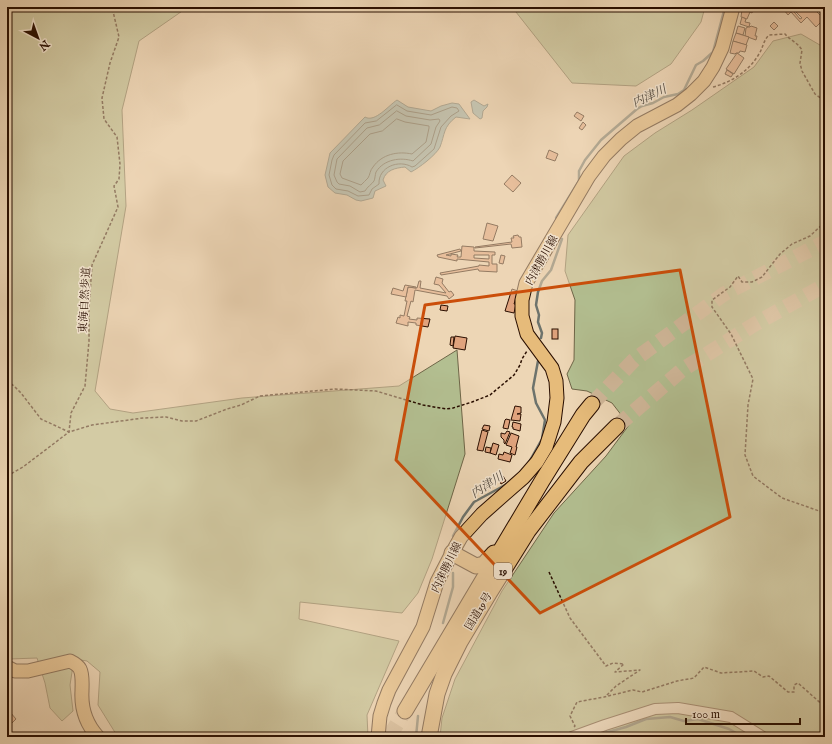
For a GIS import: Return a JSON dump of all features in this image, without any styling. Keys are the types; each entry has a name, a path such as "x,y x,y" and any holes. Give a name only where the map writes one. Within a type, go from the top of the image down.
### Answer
{"highway":[{"name":"国道19号","path":"405,711 558,455 592,404"},
{"name":"国道19号","path":"429,737 437,694 444,674 460,642 490,592 528,531 581,462 617,426"},
{"path":"476,566 484,564 488,561 503,538 512,533"},
{"path":"452,553 476,566 478,570 476,582 461,609 460,619"}],"main road":[{"name":"内津勝川線","path":"378,737 380,716 389,690 423,627 437,582 461,537 482,514 524,477 546,447 554,422 556,381 552,368 528,334 522,316 522,300 526,283 589,176 604,156 637,126 677,105 704,81 722,48 733,7"},
{"path":"7,667 15,671 28,671 70,661 79,667 82,673 82,697 85,715 93,731 98,737"}],"street":[{"path":"572,734 656,710 678,708 730,717 763,737"}],"path":[{"name":"東海自然歩道","path":"69,432 71,413 85,386 89,341 92,265 118,207 114,186 119,180 120,164 117,137 104,119 102,98 110,62 119,37 112,7"},
{"path":"704,81 711,87 724,84 737,78 750,66 759,54 765,39 769,35 785,34 799,45 802,50 800,63 802,70 815,94 825,101"},
{"path":"825,222 810,236 792,244 780,254 762,277 752,282 742,282 738,276 730,287 712,300 712,307 731,334 754,379 748,405 745,455 753,476 782,498 825,513"},
{"path":"7,476 23,467 69,432 92,425 142,418 166,417 182,421 196,421 241,405 260,396 334,389 376,391 423,405 446,409 453,408 490,395 514,375 525,353 534,343"},
{"path":"7,381 21,393 41,419 69,432"},
{"path":"549,572 570,618 606,666 613,663 624,664 615,672 640,670 616,686 604,697"},
{"path":"572,734 575,726 570,716 577,702 633,690 642,692 677,681 694,678 704,667 721,673 754,672 763,677 770,676 788,692 794,692 794,685 798,683 825,707"},
{"path":"825,680 823,690 825,692"}],"highlighted area":[{"path":"680,270 730,517 540,613 396,460 425,305"}],"green space":[{"path":"7,7 188,7 139,41 122,110 126,206 95,391 110,409 133,413 242,398 399,386 457,350 465,454 432,559 418,593 402,613 300,602 299,619 399,641 367,715 368,737 121,737 116,734 98,705 100,672 87,661 74,659 70,685 73,711 62,721 50,708 45,683 37,658 9,659 7,662"},
{"path":"512,7 705,7 701,22 671,64 636,86 572,83"},
{"path":"801,34 825,48 825,737 440,737 442,718 455,679 502,591 554,513 606,456 629,425 612,403 587,391 572,389 567,374 574,360 575,300 565,271 568,235 624,156 655,133 692,110 754,67 773,41"}],"water":[{"path":"397,100 408,107 431,111 452,103 459,104 470,119 456,117 447,127 440,147 435,154 411,172 405,167 394,169 386,174 383,180 386,186 375,191 373,198 361,201 347,195 335,193 328,187 325,175 330,153 365,117 373,118 377,116"},
{"path":"474,100 484,106 488,104 483,111 482,118 480,119 473,113 471,102"}],"building":[{"path":"744,7 754,7 752,13 750,12 747,19 741,17 742,10 746,11 747,9"},
{"path":"781,7 790,7 800,19 802,18 795,11 798,9 796,7 816,7 817,8 815,10 824,19 816,27 807,17 801,23 791,12 788,15 784,10 782,11 780,9"},
{"path":"742,17 746,19 745,22 750,23 749,27 740,24"},
{"path":"774,22 778,26 774,30 770,26"},
{"path":"738,26 745,28 743,35 736,33"},
{"path":"751,26 757,28 755,36 757,36 756,40 745,36 746,28"},
{"path":"736,33 749,37 746,45 733,41"},
{"path":"733,41 747,45 745,52 740,51 739,53 735,54 730,53"},
{"path":"737,53 744,58 734,74 726,69"},
{"path":"727,70 733,74 731,77 725,74"},
{"path":"577,112 584,116 581,121 574,116"},
{"path":"583,122 586,125 582,130 579,128"},
{"path":"549,150 558,154 555,161 546,158"},
{"path":"512,175 521,183 513,192 504,184"},
{"path":"487,223 498,226 493,241 483,239"},
{"path":"518,235 521,237 522,247 512,248 511,244 475,248 512,242 511,238"},
{"path":"462,246 474,247 474,251 495,252 495,255 492,255 492,264 497,264 497,272 479,271 478,269 441,275 440,273 479,265 489,266 489,262 457,259 457,261 438,257 437,255 460,249 461,251 446,255 451,256 451,254 461,257","holes":["474,255 489,255 489,259 474,258"]},
{"path":"501,255 505,256 503,264 499,263"},
{"path":"436,277 443,279 442,283 449,292 451,291 454,295 449,299 447,296 415,290 413,302 411,301 407,316 410,317 409,319 430,319 428,327 408,322 408,326 396,323 398,317 400,318 400,315 404,316 408,287 417,288 419,281 421,281 420,288 446,293 439,285 434,284"},
{"path":"405,285 416,288 408,287 406,297 391,294 393,288 403,291"},
{"path":"512,289 518,291 514,304 516,304 514,313 505,311"},
{"path":"722,295 725,299 721,302 718,298"},
{"path":"441,305 448,306 447,311 440,310"},
{"path":"552,329 558,329 558,339 552,339"},
{"path":"455,336 467,338 465,350 453,348"},
{"path":"451,337 454,337 453,346 450,345"},
{"path":"515,406 521,407 521,413 517,414 521,414 520,421 511,420"},
{"path":"506,419 510,420 508,429 503,428"},
{"path":"513,422 521,424 520,431 513,429"},
{"path":"484,425 490,426 489,431 482,429"},
{"path":"482,430 488,432 483,451 477,450"},
{"path":"507,431 510,432 505,444 501,437 501,433 505,434"},
{"path":"511,433 519,436 515,455 510,453 512,447 506,445"},
{"path":"493,443 499,445 496,455 490,453"},
{"path":"486,447 491,448 490,453 485,452"},
{"path":"504,452 512,455 510,462 498,459 499,454 503,455"},
{"path":"503,476 506,481 501,484 498,478"},
{"path":"10,712 16,719 7,728 7,715"}],"waterway":[{"name":"内津川","path":"556,218 579,181 579,171 585,160 601,140 637,109 664,97 678,94 684,90 696,65 713,52 725,7"},
{"name":"内津川","path":"541,338 542,333 538,322 539,315 536,305 538,292 542,281 551,270 562,239"},
{"name":"内津川","path":"528,464 542,439 545,420 536,403 533,388 538,361"},
{"name":"内津川","path":"453,536 463,517 474,502 507,484"},
{"name":"内津川","path":"443,623 453,587 453,573"},
{"name":"内津川","path":"416,737 418,716"},
{"path":"590,737 626,727 646,719 670,717 684,721 698,719 729,729 743,737"}],"tunnel":[{"path":"592,404 634,360 724,294 825,242"},
{"path":"617,426 682,370 755,324 825,285"},
{"path":"389,737 405,711"}]}
